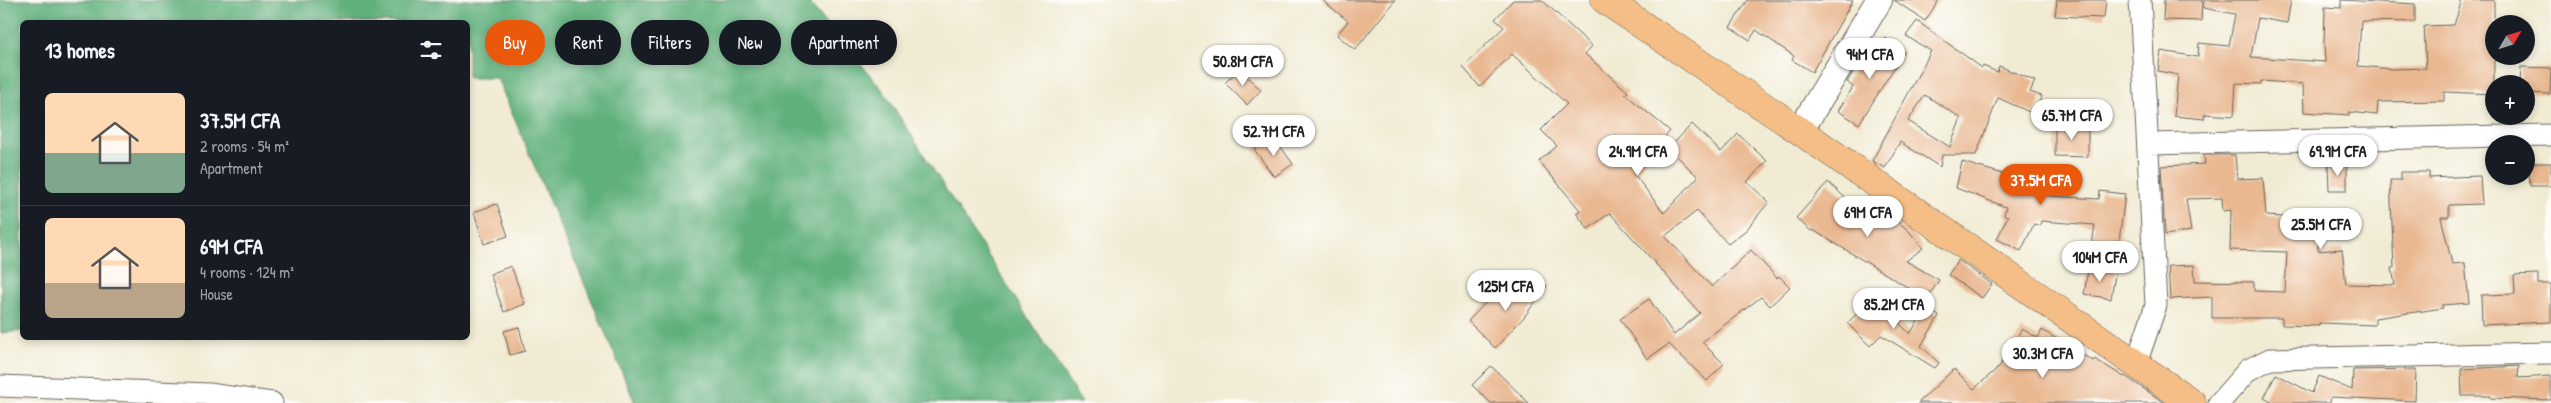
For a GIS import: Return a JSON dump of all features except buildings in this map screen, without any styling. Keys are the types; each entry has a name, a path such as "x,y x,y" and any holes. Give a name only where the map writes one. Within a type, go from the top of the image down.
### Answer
{"highway":[{"path":"1605,0 1800,131 2192,403"}],"street":[{"path":"1800,131 1878,0"},
{"path":"2136,364 2156,305 2140,0"},
{"path":"2148,144 2551,134"},
{"path":"2218,403 2248,370 2270,359 2551,353"},
{"path":"0,386 209,394 272,403"}],"green space":[{"path":"0,0 807,0 824,20 791,20 791,65 862,65 882,89 1082,403 635,403 497,78 470,78 470,20 20,20 20,331 1,333"}]}
